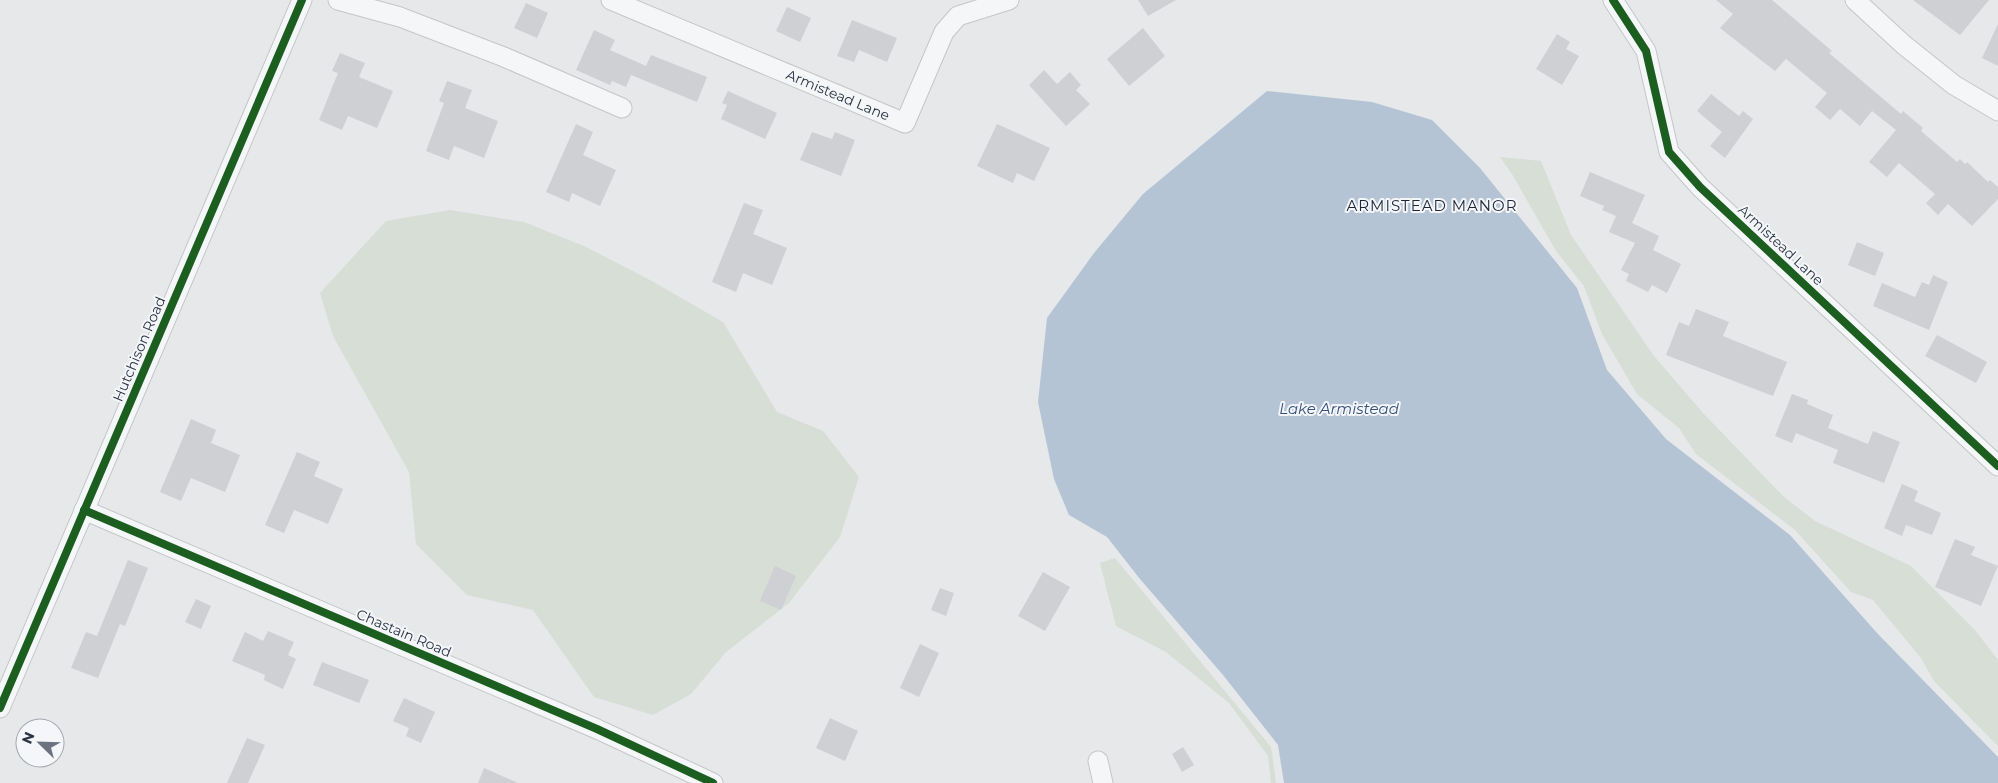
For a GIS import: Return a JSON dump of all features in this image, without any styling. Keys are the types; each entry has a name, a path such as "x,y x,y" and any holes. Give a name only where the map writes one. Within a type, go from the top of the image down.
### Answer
{"street":[{"name":"Hutchison Road","path":"0,708 302,0"},
{"path":"338,0 400,17 504,57 622,108"},
{"name":"Armistead Lane","path":"611,0 905,123 944,32 958,16 1009,0"},
{"name":"Armistead Lane","path":"1613,0 1646,51 1669,152 1700,187 1998,466"},
{"path":"1855,0 1904,45 1954,86 1998,111"},
{"name":"Chastain Road","path":"84,510 598,729 713,783"},
{"path":"1098,761 1103,783"}],"shaded area":[{"path":"1500,157 1541,161 1571,235 1654,356 1703,413 1783,496 1815,521 1911,566 1975,630 1998,660 1998,746 1934,681 1921,658 1873,600 1851,592 1795,530 1696,454 1679,428 1637,394 1602,334 1584,286 1556,251 1512,174"},
{"path":"450,210 524,222 586,247 650,280 723,322 777,412 823,431 859,477 840,537 789,603 726,652 691,694 653,715 594,697 533,610 467,595 416,544 409,472 333,336 320,293 386,221"},
{"path":"1115,558 1271,747 1276,783 1271,783 1268,756 1229,703 1166,652 1116,626 1100,563"}],"water":[{"name":"Lake Armistead","path":"1267,91 1372,102 1432,120 1480,168 1577,288 1607,370 1666,439 1790,535 1877,633 1998,757 1998,783 1284,783 1278,745 1223,675 1140,579 1107,537 1069,515 1054,479 1038,402 1047,318 1094,253 1143,194"}],"building":[{"path":"1138,0 1176,0 1148,16"},
{"path":"1716,0 1772,0 1832,51 1829,53 1901,114 1903,111 1923,128 1921,131 1957,162 1960,159 1965,164 1967,162 1988,182 1990,180 1998,187 1998,199 1972,226 1948,204 1938,215 1926,203 1935,194 1899,163 1887,177 1869,162 1896,130 1872,111 1860,126 1840,109 1830,120 1815,107 1827,93 1786,59 1775,71 1720,28 1733,14"},
{"path":"1913,0 1989,0 1960,35"},
{"path":"526,3 548,13 537,38 514,28"},
{"path":"787,7 811,18 800,42 776,31"},
{"path":"852,20 897,38 887,62 859,50 854,62 837,56"},
{"path":"1998,24 1998,66 1982,58"},
{"path":"1143,28 1165,56 1129,86 1107,59"},
{"path":"594,30 615,40 610,50 646,66 651,55 707,77 697,102 631,75 626,87 612,81 610,85 576,70"},
{"path":"1557,34 1570,42 1566,49 1579,56 1562,85 1536,69"},
{"path":"340,53 365,63 359,77 393,91 377,128 348,116 342,130 319,120 338,73 332,71"},
{"path":"1044,70 1057,84 1070,72 1081,85 1076,90 1090,104 1066,126 1029,85"},
{"path":"447,81 472,90 465,108 498,121 484,158 454,146 449,160 426,151 444,103 439,101"},
{"path":"728,91 777,113 765,139 721,119 727,105 722,103"},
{"path":"1711,94 1739,116 1743,111 1753,119 1725,158 1710,146 1722,132 1697,111"},
{"path":"576,124 593,132 583,155 616,170 600,206 572,193 569,202 546,192"},
{"path":"997,124 1050,148 1034,181 1017,173 1013,183 977,166"},
{"path":"812,132 832,139 835,132 855,140 841,176 800,160"},
{"path":"1590,172 1645,195 1632,223 1659,236 1653,250 1681,264 1667,293 1652,285 1648,292 1626,281 1629,274 1621,270 1635,243 1609,232 1616,216 1602,210 1604,206 1580,196"},
{"path":"744,203 763,210 753,234 787,248 772,285 743,273 736,292 712,282"},
{"path":"1857,242 1884,253 1875,276 1848,265"},
{"path":"1933,275 1948,282 1929,330 1873,306 1882,283 1915,297 1922,282 1929,285"},
{"path":"1696,309 1729,322 1723,336 1787,362 1773,396 1666,355 1679,322 1689,326"},
{"path":"1937,335 1987,362 1976,383 1925,356"},
{"path":"1792,394 1808,400 1807,404 1833,415 1828,428 1868,444 1873,431 1900,442 1884,483 1833,463 1838,450 1796,433 1792,443 1775,436"},
{"path":"191,419 216,430 211,443 240,455 225,492 191,478 181,501 160,492"},
{"path":"297,452 320,462 314,476 343,489 328,524 294,510 284,533 265,525"},
{"path":"1902,484 1918,491 1914,501 1941,513 1932,535 1906,525 1902,536 1884,528"},
{"path":"1955,539 1975,547 1971,555 1998,566 1981,606 1935,587"},
{"path":"128,560 148,568 125,626 120,624 98,678 71,668 86,632 97,636"},
{"path":"775,566 796,576 781,610 760,601"},
{"path":"1043,572 1070,587 1045,631 1018,616"},
{"path":"940,588 954,593 946,616 931,610"},
{"path":"196,599 211,606 201,629 185,622"},
{"path":"268,631 294,642 288,655 296,659 283,689 264,680 265,675 232,661 245,632 263,641"},
{"path":"920,644 939,653 919,697 900,688"},
{"path":"322,662 369,680 359,703 313,685"},
{"path":"404,698 435,712 421,743 406,736 409,728 393,721"},
{"path":"830,718 858,731 845,761 816,748"},
{"path":"247,738 265,745 248,783 227,783"},
{"path":"1183,747 1194,765 1182,772 1172,754"},
{"path":"484,768 518,783 478,783"}],"cycle path":[{"path":"0,708 302,0"},
{"path":"1613,0 1646,51 1669,152 1700,187 1998,466"},
{"path":"84,510 597,729 713,783"}],"district":[{"name":"ARMISTEAD MANOR","path":"1432,206"}]}
